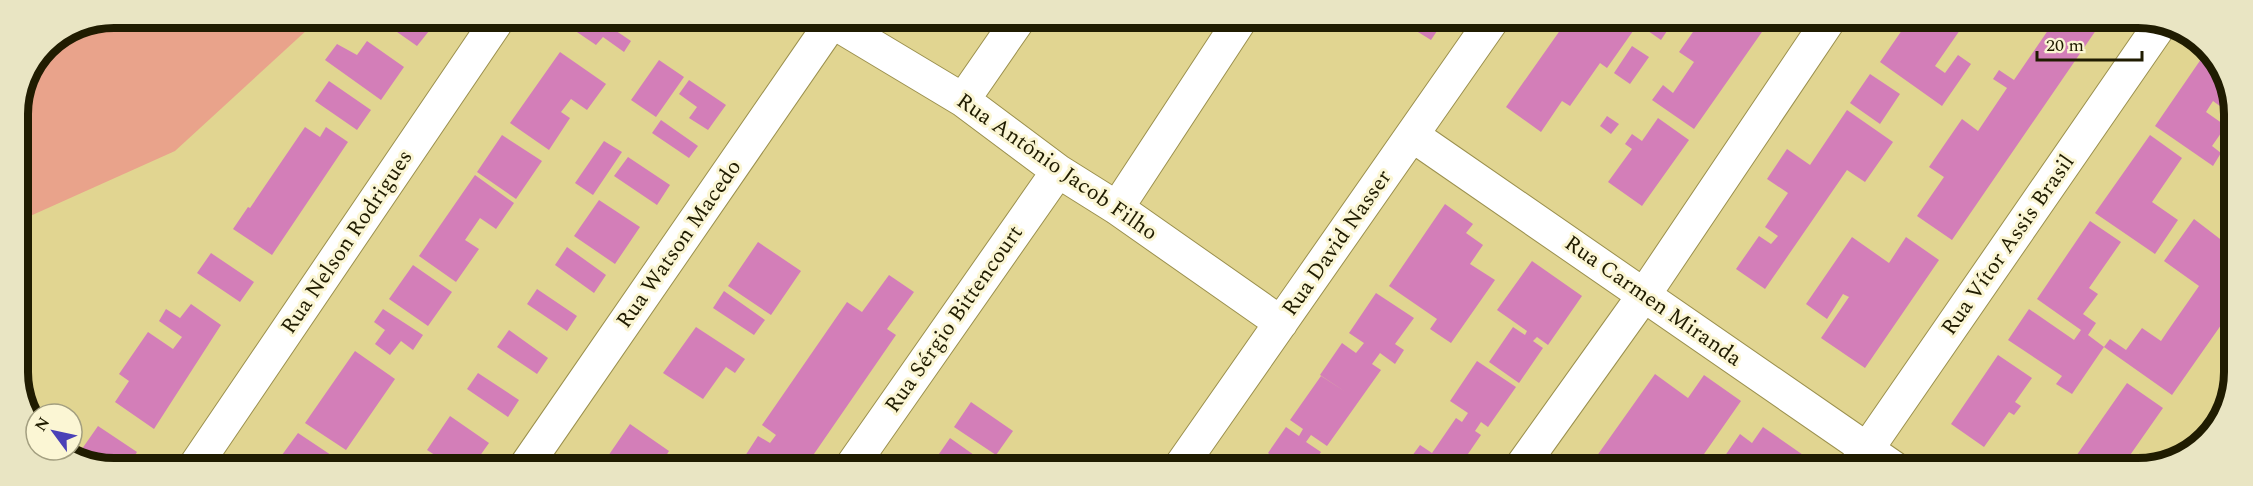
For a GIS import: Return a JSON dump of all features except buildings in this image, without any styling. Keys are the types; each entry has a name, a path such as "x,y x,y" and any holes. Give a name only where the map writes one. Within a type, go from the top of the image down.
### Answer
{"street":[{"name":"Rua Nelson Rodrigues","path":"200,458 492,28"},
{"name":"Rua Watson Macedo","path":"530,458 825,28"},
{"name":"Rua Antônio Jacob Filho","path":"843,28 963,100 1058,171 1117,208 1281,322"},
{"path":"963,100 1014,28"},
{"path":"1117,208 1235,28"},
{"name":"Rua David Nasser","path":"1186,458 1486,28"},
{"path":"1527,458 1644,295 1824,28"},
{"name":"Rua Vítor Assis Brasil","path":"1861,458 2156,30"},
{"name":"Rua Carmen Miranda","path":"1412,135 1644,295 1861,458"},
{"name":"Rua Sérgio Bittencourt","path":"856,458 1058,171"}],"shaded area":[{"path":"114,28 309,28 175,151 29,217 31,92 46,62 71,40 87,33"}]}
